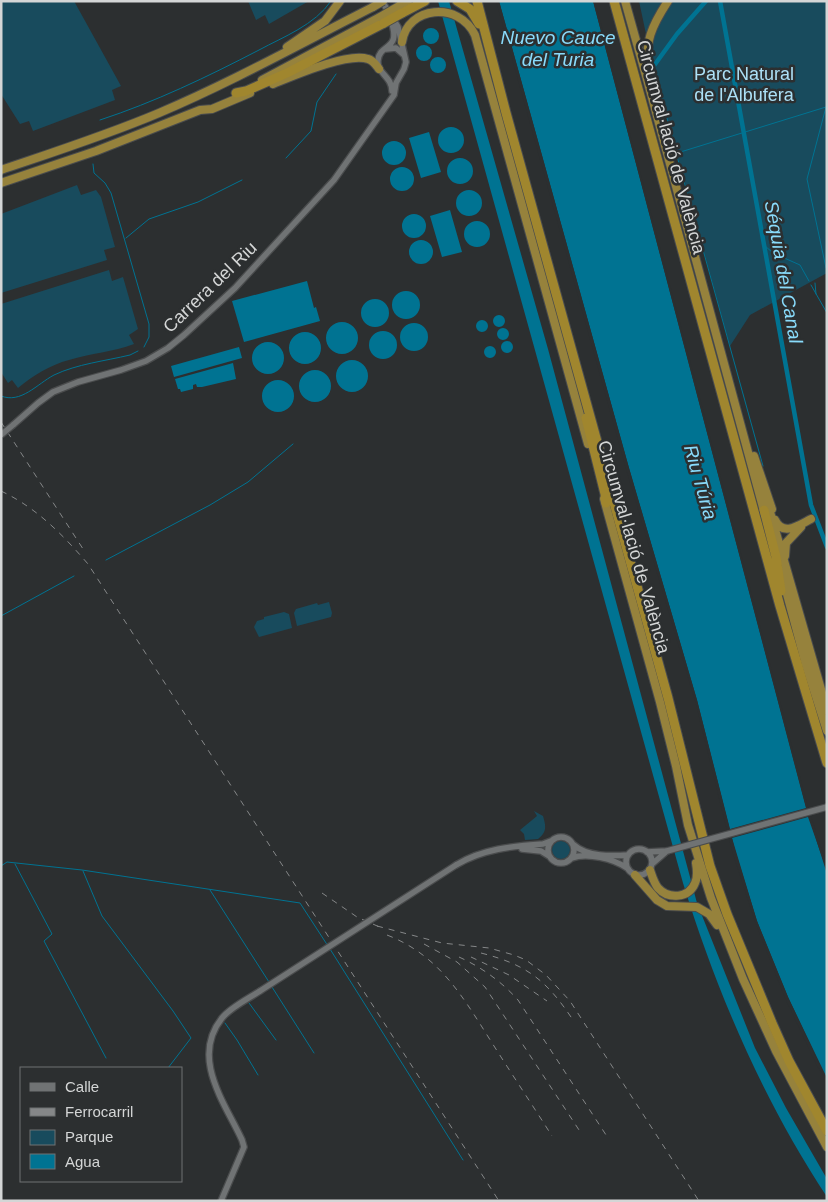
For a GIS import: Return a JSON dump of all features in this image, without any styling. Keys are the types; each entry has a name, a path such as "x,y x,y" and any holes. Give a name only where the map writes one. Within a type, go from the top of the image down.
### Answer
{"highway":[{"path":"231,81 304,37 325,21 340,1"},
{"path":"400,10 408,1"},
{"path":"1,183 96,151 200,110 236,93 246,91 287,73 400,10 425,1"},
{"path":"457,1 473,12 480,24 501,102 506,113"},
{"name":"Circumval·lació de València","path":"477,1 506,113 668,698 710,866 727,914 772,1023 789,1061 827,1131"},
{"name":"Circumval·lació de València","path":"614,1 790,640 827,763"},
{"name":"Circumval·lació de València","path":"624,1 806,665 827,731"},
{"path":"651,94 646,57 647,42 652,27 668,1"},
{"path":"1,170 151,116 231,81 384,3"},
{"name":"Circumval·lació de València","path":"402,42 405,32 411,23 425,16 446,12 458,16 470,26 479,45 662,711 688,824 716,912 743,979 776,1051 827,1147"},
{"path":"200,110 212,108 302,72 341,60 366,58 373,61 382,72"},
{"path":"701,278 718,330 827,710"},
{"path":"573,356 590,440 606,503"},
{"path":"752,448 778,526 785,530 792,529 811,518 789,538 785,548 784,553 794,597"},
{"path":"764,510 776,557 790,640"},
{"path":"651,867 655,884 664,893 673,896 683,895 691,890 695,884 697,868 688,832 688,824"},
{"path":"635,875 657,900 668,906 697,907 709,914 717,925 736,968 743,979"}],"street":[{"path":"382,72 394,76 402,72 406,62 397,23 384,3"},
{"path":"384,3 394,34 392,43 381,53 378,59 382,72 392,84 391,98"},
{"path":"386,49 396,48 404,55"},
{"name":"Carrera del Riu","path":"1,435 53,392 78,382 146,361 168,348 184,335 241,282 334,180 395,92 396,83 402,72"},
{"path":"221,1201 243,1151 244,1144 212,1078 208,1062 208,1044 222,1017 260,991 456,865 476,855 505,848 551,841 563,836 584,852 616,856 628,855 638,849 647,852 667,851 827,807"},
{"path":"550,856 548,848 551,841"},
{"path":"505,848 537,850 544,852 554,861 560,863 568,862 572,858 575,852 574,845"},
{"path":"572,858 582,856 603,859 627,868 635,875 643,875 667,851"},
{"path":"647,852 652,860 651,867"},
{"path":"627,868 626,861 628,855"}],"green space":[{"path":"1,1 74,1 121,86 112,90 115,100 33,131 29,121 20,124 1,94"},
{"path":"248,1 309,1 269,24 265,15 256,20"},
{"name":"Parc Natural de l'Albufera","path":"639,1 827,1 827,273 750,315 730,346 653,67"},
{"path":"77,185 81,195 96,190 101,197 115,247 104,250 107,260 1,293 1,214"},
{"path":"109,270 112,281 123,277 138,329 129,335 134,344 62,362 36,375 18,388 12,380 8,383 1,372 1,304"},
{"path":"329,602 332,613 331,617 297,626 294,613 296,609 317,603 318,605"},
{"path":"284,612 289,614 292,628 259,637 254,627 257,621 264,619 264,617"},
{"path":"534,811 543,816 544,831 538,839 525,840 524,834 520,830 537,816"},
{"path":"561,841 567,844 570,850 567,856 561,859 555,856 552,850 555,844"}],"water":[{"path":"438,1 449,1 548,349 697,903 755,1048 786,1108 827,1179 827,1197 782,1122 762,1084 727,1005 696,924"},
{"name":"Nuevo Cauce del Turia","path":"499,1 593,1 806,807 827,874 827,1078 788,997 757,921 735,850 697,700 629,468"},
{"path":"428,28 434,28 439,33 437,42 428,44 423,39 423,33"},
{"path":"421,45 427,45 432,50 430,59 421,61 416,56 416,50"},
{"path":"435,57 441,57 446,62 444,71 435,73 430,68 430,62"},
{"path":"451,127 461,130 464,140 461,150 451,153 441,150 438,140 441,130"},
{"path":"429,132 441,172 421,178 409,138"},
{"path":"394,141 399,142 405,148 405,158 399,164 394,165 389,164 383,158 382,153 383,148 389,142"},
{"path":"460,158 470,161 473,171 470,181 460,184 450,181 447,171 450,161"},
{"path":"402,167 407,168 413,174 413,184 407,190 402,191 397,190 391,184 390,179 391,174 397,168"},
{"path":"469,190 479,193 482,203 479,213 469,216 459,213 456,203 459,193"},
{"path":"450,210 462,252 442,257 430,216"},
{"path":"414,214 419,215 425,221 425,231 419,237 414,238 409,237 403,231 402,226 403,221 409,215"},
{"path":"477,221 487,224 490,234 487,244 477,247 467,244 464,234 467,224"},
{"path":"421,240 426,241 432,247 432,257 426,263 421,264 416,263 410,257 409,252 410,247 416,241"},
{"path":"307,281 314,308 316,307 320,321 244,342 232,301"},
{"path":"406,291 416,295 420,305 416,315 406,319 396,315 392,305 396,295"},
{"path":"375,299 385,303 389,313 385,323 375,327 365,323 361,313 365,303"},
{"path":"497,315 501,315 505,321 501,327 497,327 493,323 493,319"},
{"path":"480,320 484,320 488,326 484,332 480,332 476,328 476,324"},
{"path":"342,322 348,323 353,327 357,332 357,344 353,349 348,353 342,354 336,353 331,349 327,344 326,338 327,332 331,327 336,323"},
{"path":"414,323 424,327 428,337 424,347 414,351 404,347 400,337 404,327"},
{"path":"501,328 505,328 509,334 505,340 501,340 497,336 497,332"},
{"path":"383,331 393,335 397,345 393,355 383,359 373,355 369,345 373,335"},
{"path":"305,332 311,333 316,337 320,342 320,354 316,359 311,363 305,364 299,363 294,359 290,354 289,348 290,342 294,337 299,333"},
{"path":"505,341 509,341 513,347 509,353 505,353 501,349 501,345"},
{"path":"268,342 274,343 279,347 283,352 283,364 279,369 274,373 268,374 262,373 257,369 253,364 252,358 253,352 257,347 262,343"},
{"path":"488,346 492,346 496,352 492,358 488,358 484,354 484,350"},
{"path":"239,347 242,358 174,377 171,366"},
{"path":"352,360 358,361 363,365 367,370 367,382 363,387 358,391 352,392 346,391 341,387 337,382 336,376 337,370 341,365 346,361"},
{"path":"233,363 236,379 202,387 197,387 196,384 193,385 193,389 181,392 178,389 175,379"},
{"path":"315,370 321,371 326,375 330,380 330,392 326,397 321,401 315,402 309,401 304,397 300,392 299,386 300,380 304,375 309,371"},
{"path":"278,380 284,381 289,385 293,390 293,402 289,407 284,411 278,412 272,411 267,407 263,402 262,396 263,390 267,385 272,381"}],"pier":[{"path":"496,1 499,1 629,468 697,700 730,829 806,808 593,1 595,1 808,807 827,866 827,871 808,817 732,838 757,921 788,997 827,1080 817,1066 785,998 755,922 732,851 695,701 626,469"}],"waterway":[{"path":"100,120 181,88 288,35 308,24 331,1"},
{"path":"653,67 677,34 706,1"},
{"name":"Séquia del Canal","path":"720,1 811,505 827,547"},
{"path":"653,67 676,151"},
{"path":"286,158 311,131 317,102 336,74"},
{"path":"674,154 826,107"},
{"path":"826,107 807,179 826,268"},
{"path":"677,156 763,466"},
{"path":"93,164 94,173 105,183 111,193 149,324 149,337 144,347"},
{"path":"126,238 149,219 198,202 242,180"},
{"path":"764,245 773,253 800,265 809,281"},
{"path":"815,283 816,294"},
{"path":"811,285 827,313"},
{"path":"1,396 8,398 22,395 63,371 130,355 138,351"},
{"path":"106,560 210,505 248,482 293,444"},
{"path":"1,616 74,576"},
{"path":"1,866 7,862 82,870 300,903 328,946"},
{"path":"15,864 52,934 44,941 106,1058"},
{"path":"83,871 102,916 191,1038 169,1067"},
{"path":"210,890 269,982"},
{"path":"330,949 463,1160"},
{"path":"272,987 314,1053"},
{"path":"249,1003 276,1040"},
{"path":"225,1023 258,1075"}],"railway":[{"path":"1,422 85,552"},
{"path":"1,491 49,523 88,564 499,1201"},
{"path":"322,893 357,917 384,929"},
{"path":"377,926 442,943 489,948 514,955 526,960 546,975 570,1001 699,1201"},
{"path":"387,935 406,944 422,955 437,967 449,981 472,1012 552,1136"},
{"path":"424,944 457,962 485,987 581,1133"},
{"path":"481,953 512,963 535,976 564,1006 573,1020"},
{"path":"459,957 490,975 518,1000 608,1138"},
{"path":"471,957 509,975 547,1001"}],"water label":[{"name":"Riu Túria","path":"701,482"}]}
